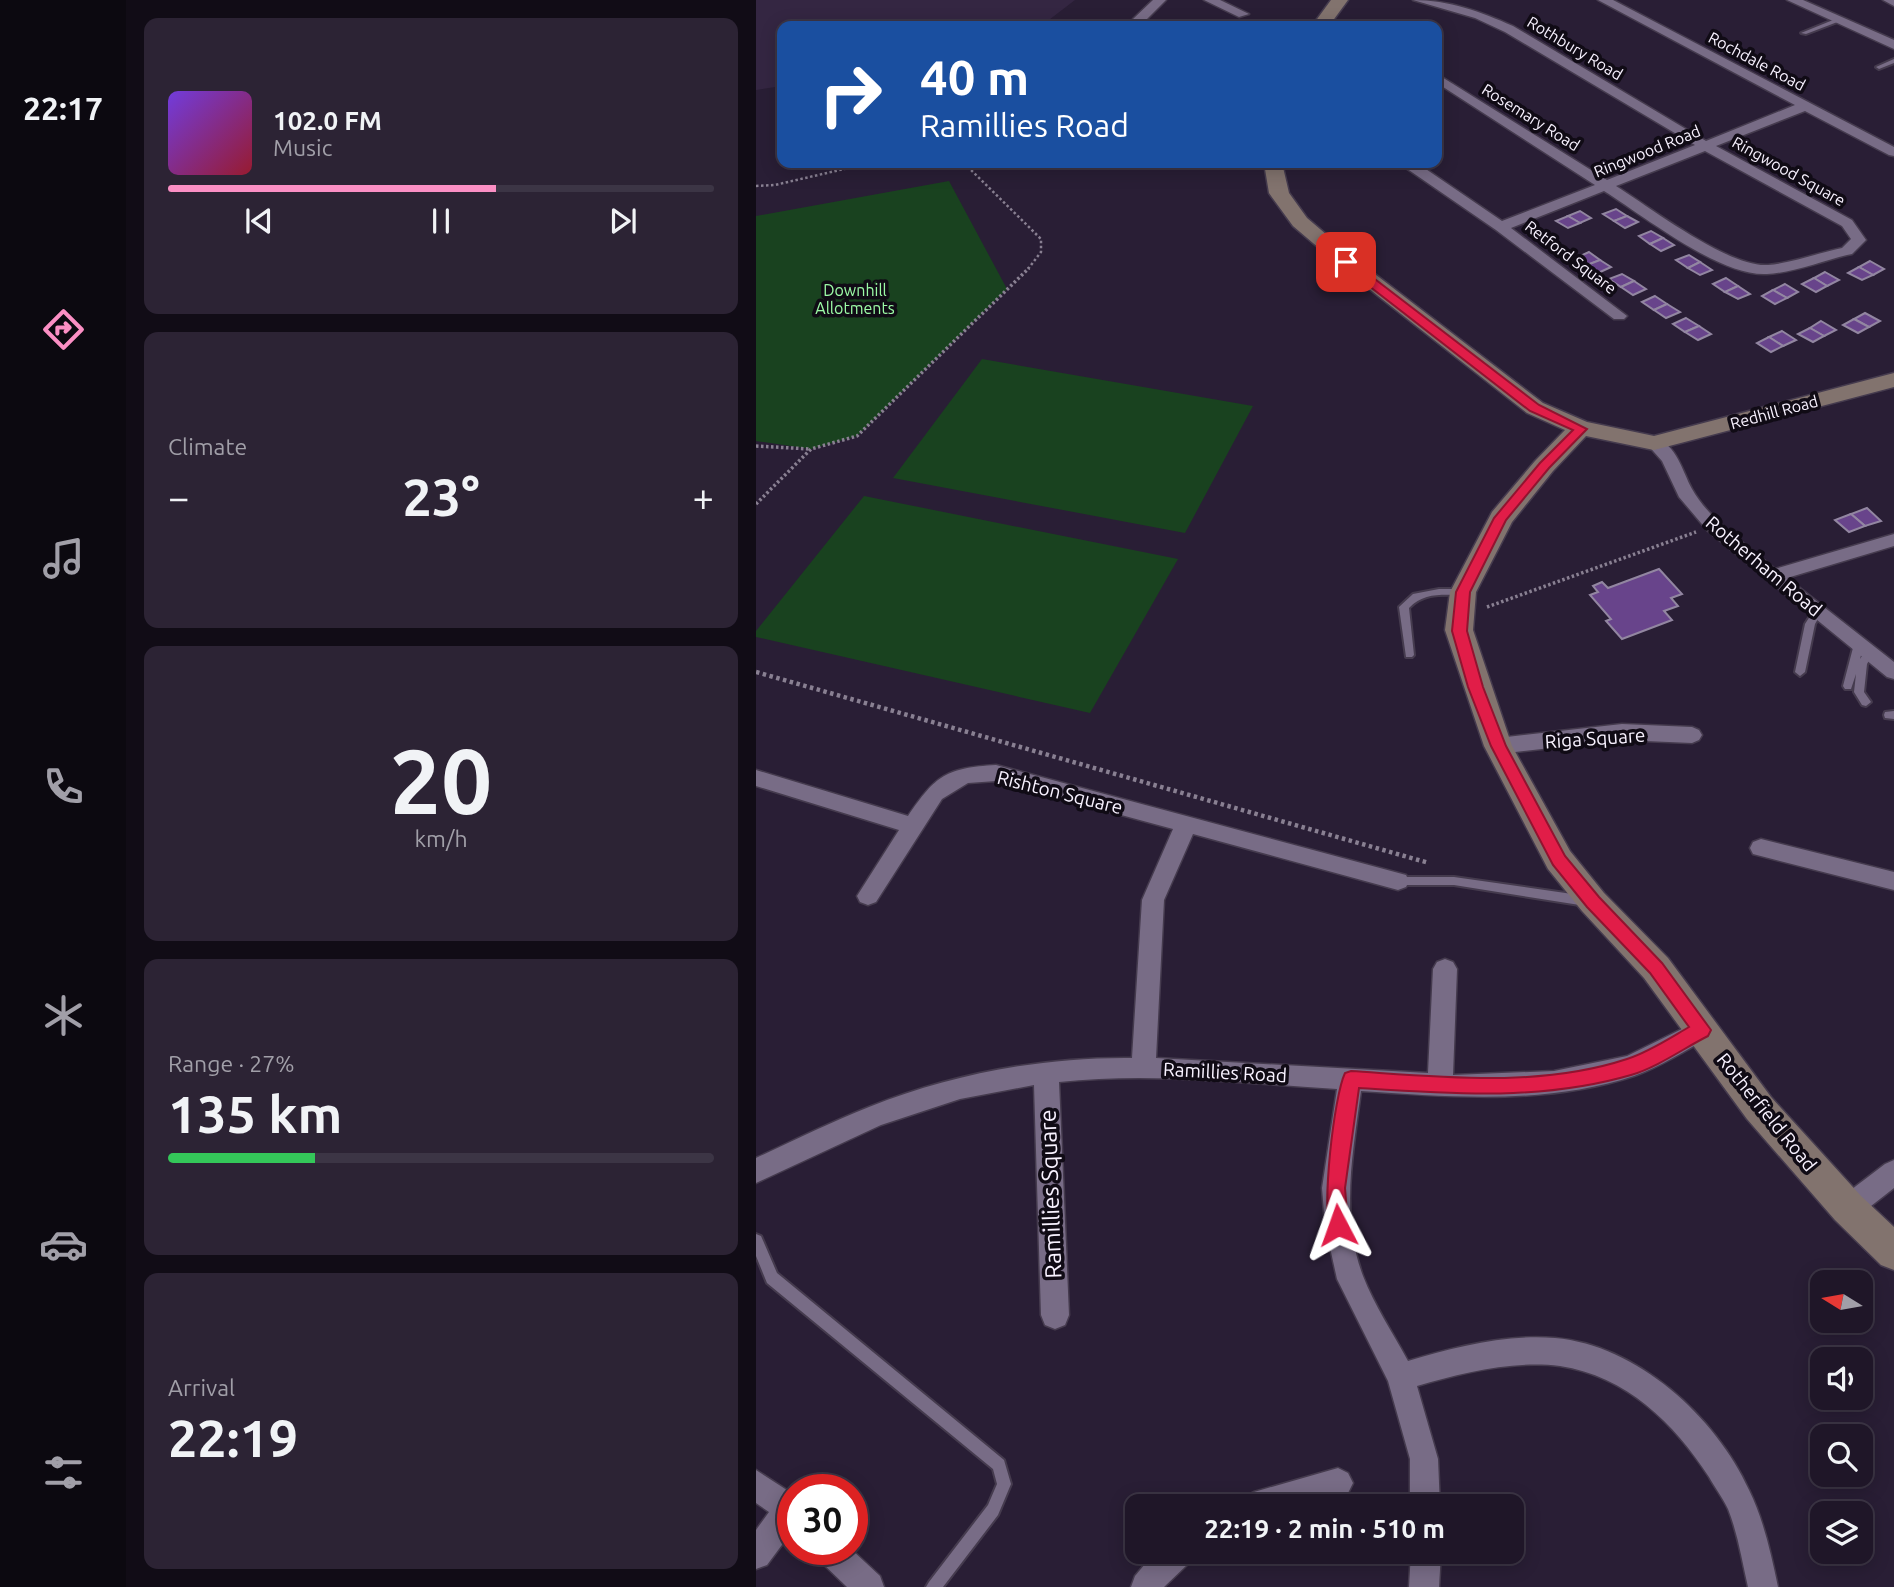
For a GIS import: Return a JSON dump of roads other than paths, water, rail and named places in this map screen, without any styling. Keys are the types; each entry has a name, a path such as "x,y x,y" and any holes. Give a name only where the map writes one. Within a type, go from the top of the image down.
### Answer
{"street":[{"path":"1138,21 1160,0"},
{"path":"1210,0 1243,14"},
{"path":"1324,21 1340,0"},
{"name":"Rothbury Road","path":"1419,0 1479,15 1509,29 1706,146"},
{"name":"Rochdale Road","path":"1604,0 1894,152"},
{"path":"1793,0 1894,45"},
{"name":"Rosemary Road","path":"1442,81 1606,186"},
{"name":"Ringwood Road","path":"1501,227 1805,107"},
{"name":"Ringwood Square","path":"1606,186 1718,257 1743,266 1767,270 1847,251 1859,240 1847,223 1706,146"},
{"path":"1273,168 1279,194 1300,222 1346,262 1535,408 1581,429 1654,443"},
{"name":"Retford Square","path":"1415,168 1501,227 1619,316"},
{"name":"Redhill Road","path":"1654,443 1894,380"},
{"path":"1462,604 1501,518 1544,466 1581,429"},
{"name":"Rotherham Road","path":"1654,443 1670,460 1685,494 1713,526 1894,672"},
{"path":"1772,576 1894,540"},
{"name":"Rotherfield Road","path":"1462,604 1459,631 1498,746 1559,860 1593,902 1656,968 1759,1108 1848,1208 1894,1252"},
{"name":"Riga Square","path":"1498,746 1622,732 1692,735"},
{"name":"Rishton Square","path":"868,896 935,793 964,775 996,773 1398,881"},
{"path":"756,778 912,826"},
{"path":"1143,1069 1153,901 1186,825"},
{"path":"1761,848 1894,881"},
{"path":"1440,1085 1445,969"},
{"name":"Ramillies Road","path":"756,1171 875,1115 960,1088 1045,1072 1084,1068 1195,1069 1469,1087 1554,1083 1631,1066 1702,1030"},
{"name":"Ramillies Square","path":"1045,1072 1055,1315"},
{"path":"1351,1079 1335,1188 1338,1225 1350,1279 1401,1377 1424,1458 1425,1494"},
{"path":"1848,1208 1894,1172"},
{"path":"1401,1377 1441,1364 1507,1353 1559,1352 1615,1367 1666,1401 1706,1445 1741,1504 1763,1587"},
{"path":"1300,1494 1338,1483"},
{"path":"756,1485 777,1501"},
{"path":"756,1554 777,1528"},
{"path":"1146,1587 1165,1564"},
{"path":"1424,1587 1425,1564"},
{"path":"846,1565 869,1587"}],"lane":[{"path":"1804,33 1838,20"},
{"path":"1879,67 1894,61"},
{"path":"1409,655 1404,607 1408,603 1427,591 1462,604"},
{"path":"1800,673 1810,624 1817,611"},
{"path":"1848,686 1864,648"},
{"path":"1864,648 1859,692 1866,702"},
{"path":"1398,881 1454,881 1593,902"},
{"path":"756,1240 772,1278 999,1465 1004,1484 993,1510 934,1587"}],"park label":[{"name":"Downhill Allotments","path":"855,299"}]}
